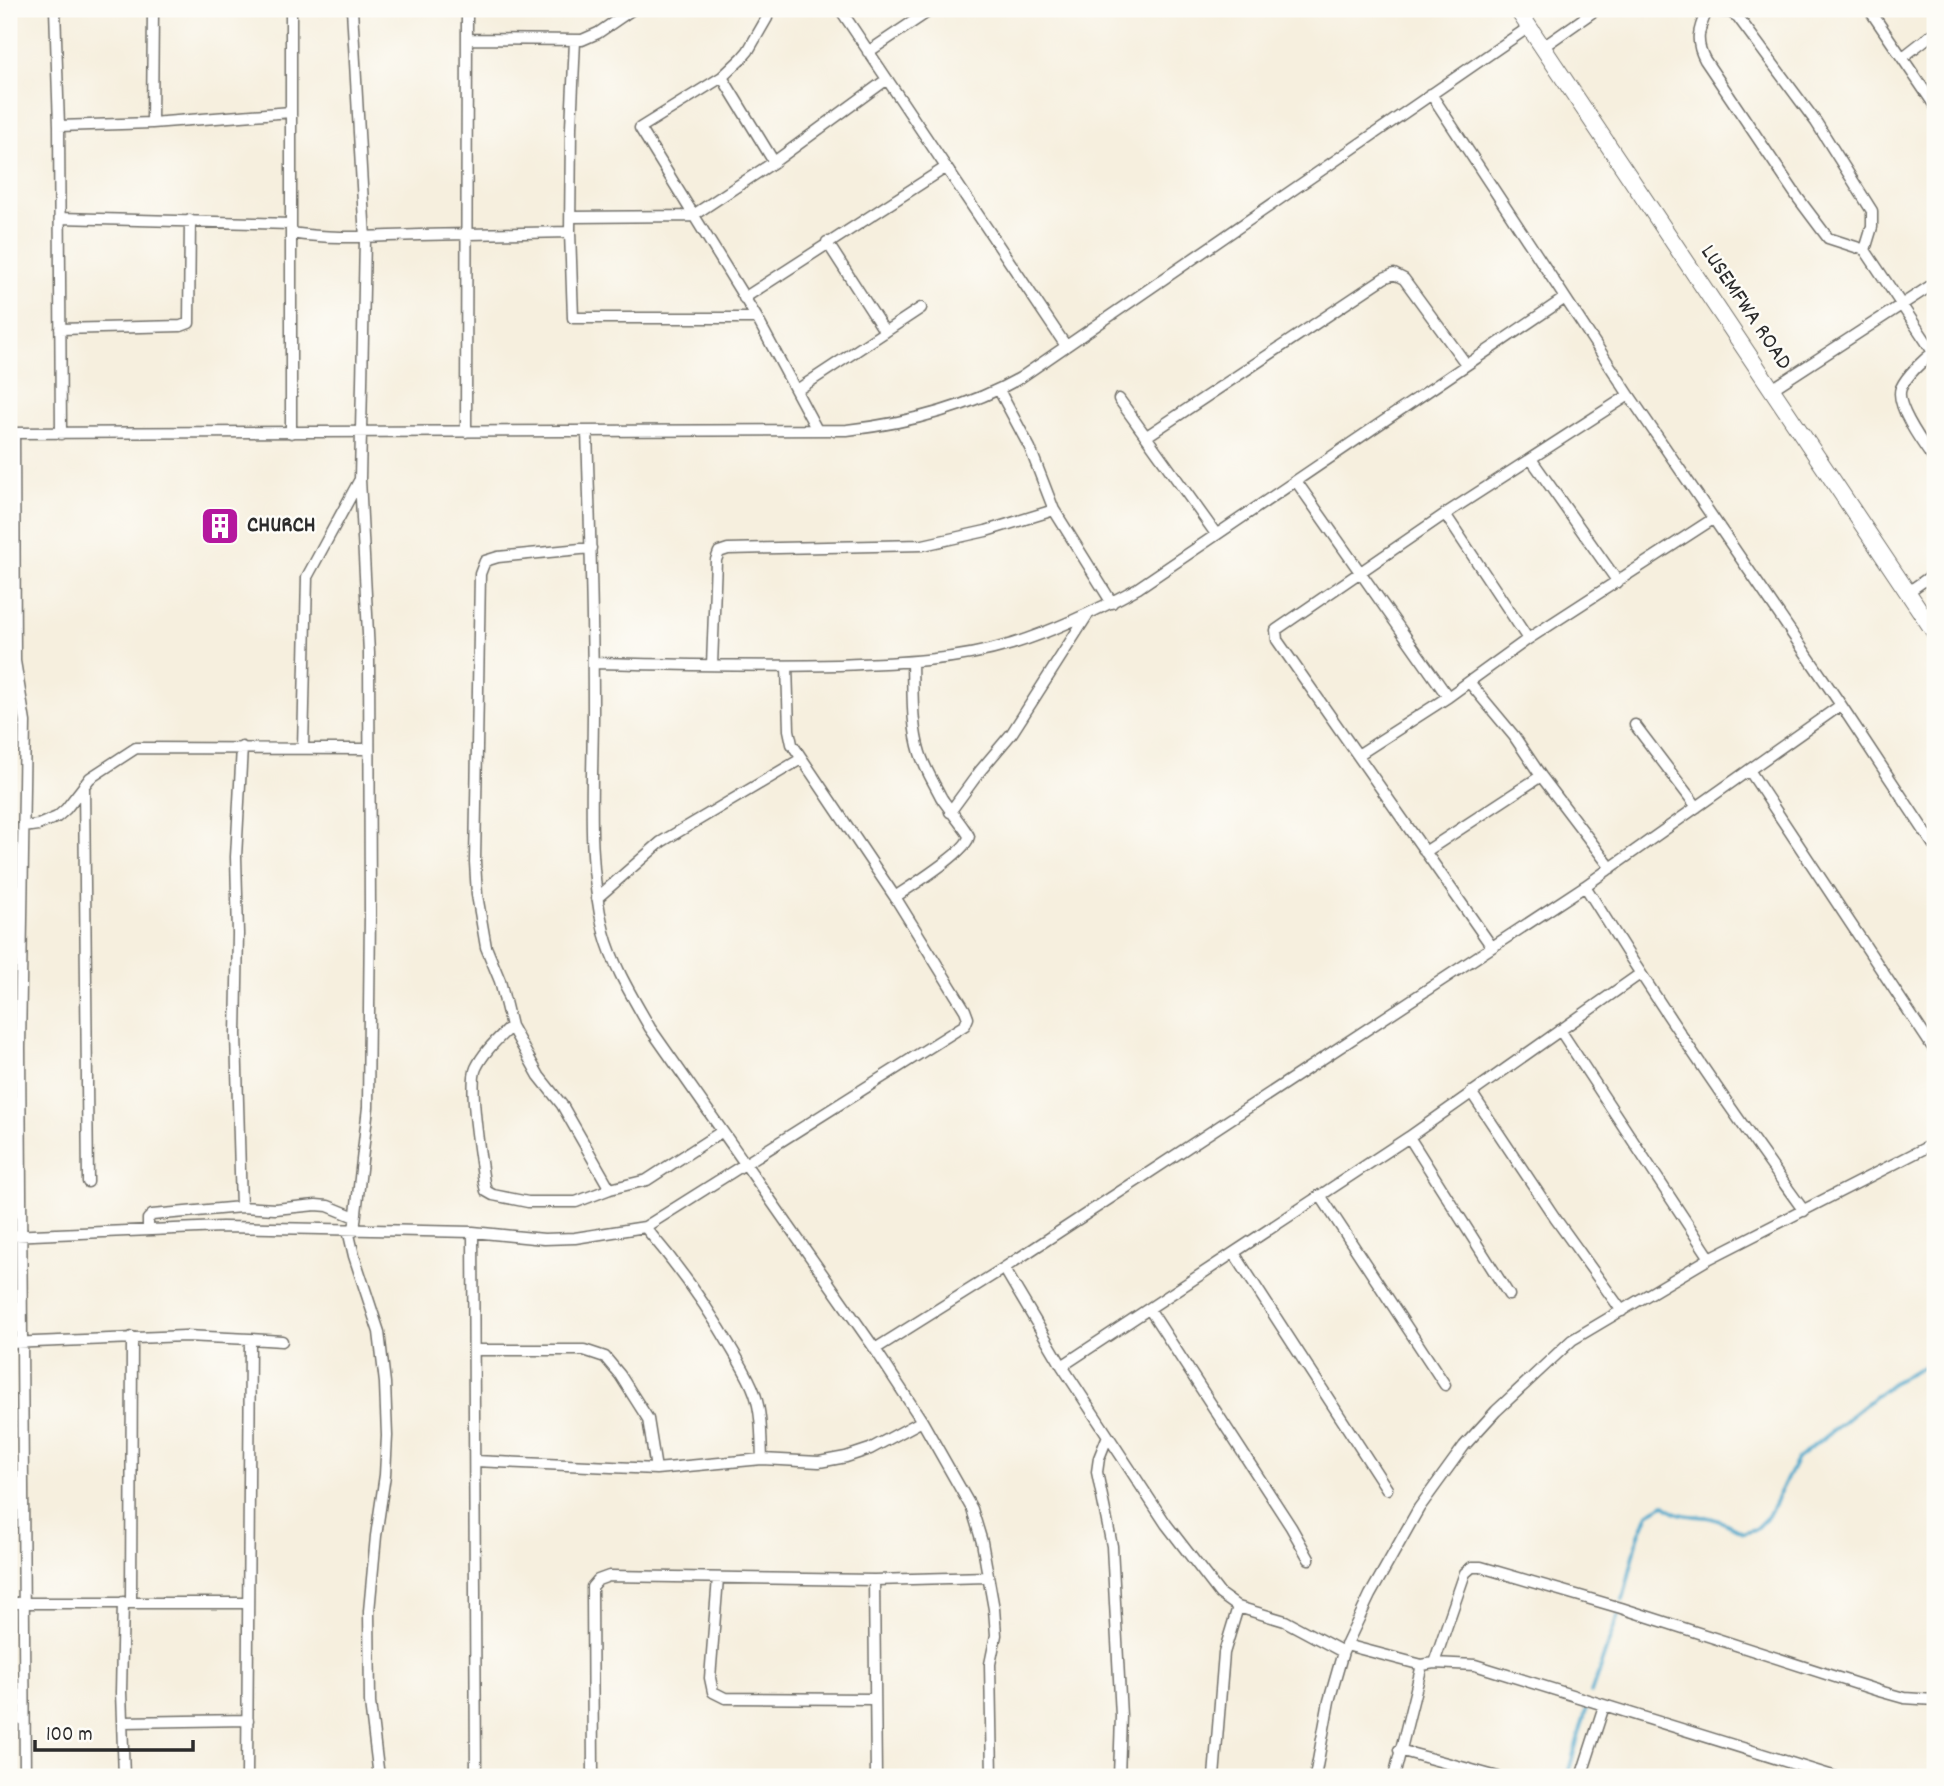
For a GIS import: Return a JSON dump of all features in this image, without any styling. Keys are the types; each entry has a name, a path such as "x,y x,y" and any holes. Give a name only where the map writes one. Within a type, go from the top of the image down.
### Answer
{"street":[{"path":"55,9 59,126 61,434"},
{"path":"152,123 153,9"},
{"path":"291,9 291,433"},
{"path":"352,9 365,239 360,479 369,653 370,1070 355,1217 351,1230 354,1256 379,1332 385,1383 385,1475 369,1611 370,1703 379,1777"},
{"path":"466,432 467,9"},
{"path":"468,39 575,41 598,33 634,9"},
{"path":"767,9 767,18 748,51 722,77 640,128 757,318 817,430"},
{"path":"840,9 1066,346"},
{"path":"868,52 932,9"},
{"name":"LUSEMFWA ROAD","path":"1517,9 1935,633"},
{"path":"1543,47 1597,9"},
{"path":"1870,9 1935,106"},
{"path":"1865,250 1872,226 1872,211 1816,122 1738,17 1730,12 1706,10 1697,45 1705,60 1828,238 1865,250 1934,352 1907,380 1901,388 1900,396 1906,415 1935,461"},
{"path":"25,1777 20,1048 24,708 15,662 11,433 817,430 857,429 922,418 999,390 1529,27"},
{"path":"1903,57 1935,32"},
{"path":"575,41 570,217 573,318 757,318"},
{"path":"722,77 774,162"},
{"path":"570,217 692,216 774,162 886,80"},
{"path":"1431,94 1629,395 1842,705 1935,847"},
{"path":"59,126 152,123 291,112"},
{"path":"744,298 945,168"},
{"path":"60,218 190,220 290,229 324,238 570,232"},
{"path":"60,328 181,326 189,323 190,220"},
{"path":"827,242 886,332"},
{"path":"1147,436 1384,278 1394,274 1404,279 1466,364"},
{"path":"1772,389 1935,283"},
{"path":"593,663 787,666 912,663 1010,644 1112,603 1154,578 1565,298"},
{"path":"797,390 921,308"},
{"path":"999,390 1030,448 1054,510 1112,603"},
{"path":"1492,947 1277,640 1276,631 1446,514 1629,395"},
{"path":"1119,399 1216,534"},
{"path":"587,431 593,663 593,844 597,898 605,935 625,986 650,1028 875,1349 922,1421 972,1509 988,1577 996,1635 990,1664 992,1777"},
{"path":"1531,459 1618,582"},
{"path":"303,748 307,577 360,479"},
{"path":"1296,481 1448,697"},
{"path":"712,665 716,560 719,552 728,549 923,545 986,531 1054,510"},
{"path":"1446,514 1528,639"},
{"path":"1358,755 1448,697 1528,639 1713,519"},
{"path":"591,548 498,557 485,561 480,574 475,873 486,947 499,981 511,1026 539,1076 562,1105 610,1189"},
{"path":"1908,592 1935,573"},
{"path":"950,812 1012,733 1088,614"},
{"path":"895,897 948,861 966,843 969,836 967,830 950,812 921,757 916,739 912,663"},
{"path":"9,1236 222,1227 473,1233 544,1239 575,1238 645,1227 965,1025 968,1018 965,1010 895,897 800,759 789,737 787,666"},
{"path":"1469,682 1514,736 1541,776 1611,867"},
{"path":"875,1349 1004,1268 1585,886 1842,705"},
{"path":"1635,725 1698,807"},
{"path":"241,1207 236,1034 236,857 242,747"},
{"path":"24,827 38,825 57,817 97,773 136,748 369,749"},
{"path":"597,898 661,842 800,759"},
{"path":"1749,770 1935,1051"},
{"path":"1425,852 1541,776"},
{"path":"84,785 88,1182"},
{"path":"1585,886 1640,974 1804,1211"},
{"path":"1062,1366 1409,1137 1640,974"},
{"path":"511,1026 485,1054 474,1071 486,1191 493,1195 528,1202 576,1202 610,1189 647,1180 721,1132"},
{"path":"1560,1030 1710,1258"},
{"path":"1471,1092 1555,1218 1622,1311"},
{"path":"1409,1137 1509,1295"},
{"path":"1315,1777 1329,1701 1345,1648 1407,1526 1464,1446 1542,1366 1572,1340 1710,1258 1935,1143"},
{"path":"1320,1195 1445,1385"},
{"path":"148,1230 148,1219 152,1215 241,1207 275,1209 328,1206 355,1217"},
{"path":"645,1227 706,1305 750,1382 760,1416 762,1459"},
{"path":"473,1233 476,1777"},
{"path":"1234,1253 1387,1489"},
{"path":"1004,1268 1107,1438 1208,1580 1220,1594 1238,1607 1285,1621 1345,1648 1422,1665 1475,1665 1836,1777"},
{"path":"1150,1310 1286,1518 1309,1559"},
{"path":"9,1343 185,1336 282,1341"},
{"path":"124,1777 121,1692 127,1602 132,1337"},
{"path":"247,1777 250,1339"},
{"path":"475,1350 584,1350 605,1357 648,1419 656,1469"},
{"path":"475,1461 656,1469 762,1459 819,1462 870,1449 922,1421"},
{"path":"1107,1438 1097,1472 1112,1546 1116,1655 1121,1704 1119,1777"},
{"path":"1434,1663 1465,1573 1472,1567 1481,1567 1620,1608 1878,1691 1904,1698 1935,1700"},
{"path":"593,1777 592,1587 598,1580 609,1576 874,1580 988,1577"},
{"path":"718,1577 710,1678 713,1692 725,1698 874,1699"},
{"path":"874,1580 876,1777"},
{"path":"9,1603 248,1603"},
{"path":"1214,1777 1224,1653 1238,1607"},
{"path":"1394,1777 1422,1665"},
{"path":"1581,1777 1604,1706"},
{"path":"9,1719 24,1718"},
{"path":"123,1722 248,1720"},
{"path":"1399,1750 1492,1776"}],"waterway":[{"path":"1623,1600 1638,1538 1648,1513 1664,1504 1679,1513 1716,1519 1743,1532 1755,1529 1768,1516 1797,1459 1892,1383 1935,1361"},
{"path":"1591,1693 1618,1616"},
{"path":"1567,1777 1586,1710"}],"place":[{"name":"CHURCH","path":"220,526"}]}
